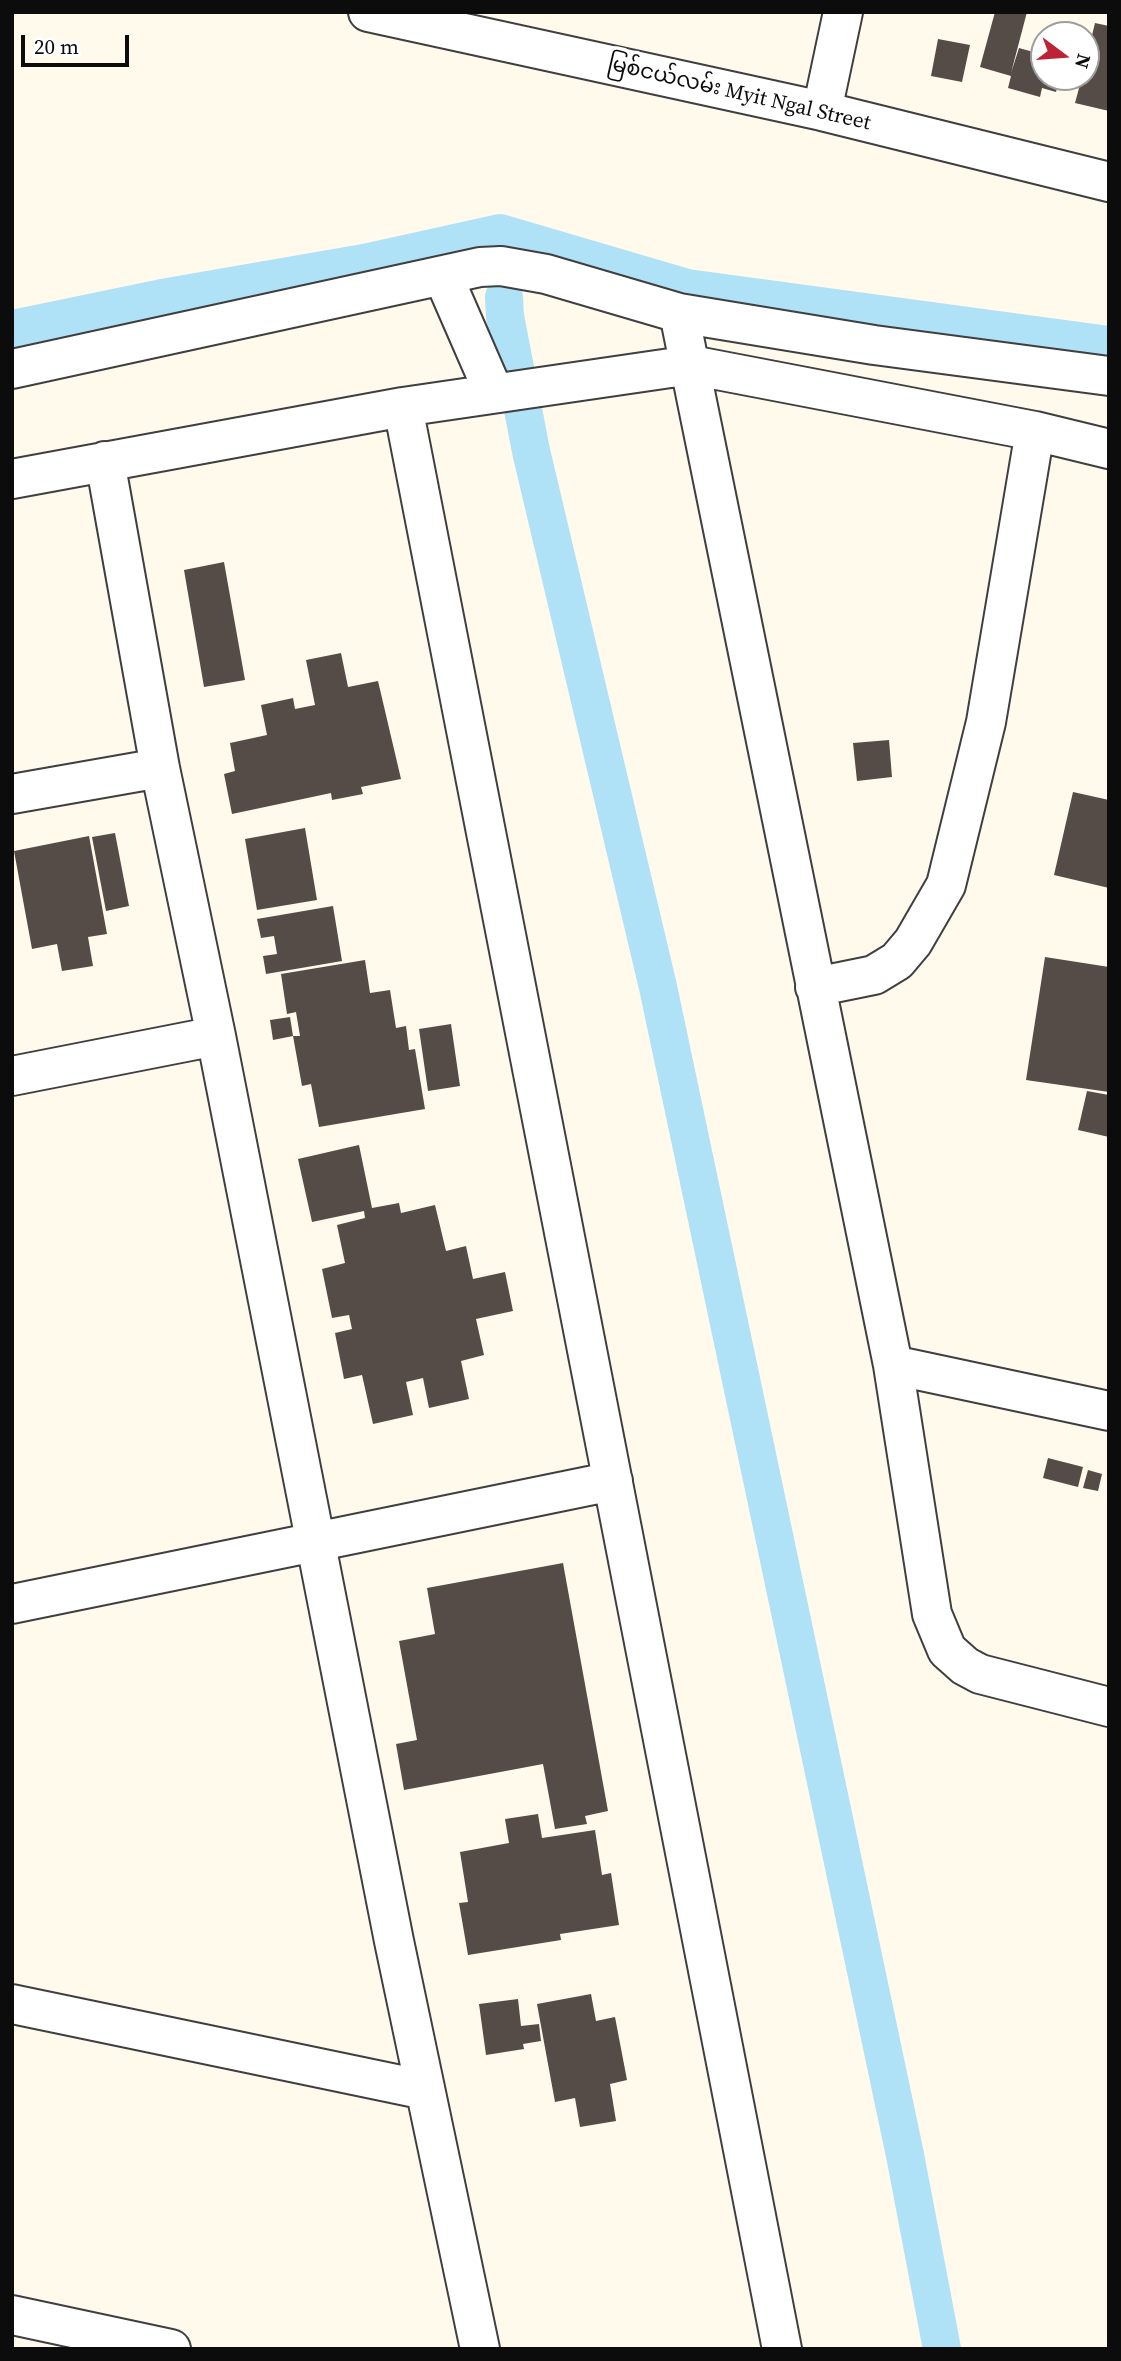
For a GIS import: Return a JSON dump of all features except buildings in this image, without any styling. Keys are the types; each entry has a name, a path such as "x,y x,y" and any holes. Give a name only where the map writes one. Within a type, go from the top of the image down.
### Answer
{"street":[{"name":"မြစ်ငယ်လမ်း Myit Ngal Street","path":"368,12 822,111 1109,182"},
{"path":"822,111 843,12"},
{"path":"12,369 480,267 510,267 546,274 679,313 874,345 1109,376"},
{"path":"443,275 514,390"},
{"path":"679,313 892,1365 932,1614 947,1650 955,1659 980,1674 1109,1707"},
{"path":"12,479 403,407 691,365 1035,430 1109,449"},
{"path":"403,407 782,2349"},
{"path":"815,987 874,975 897,961 913,942 946,885 986,722 1035,430"},
{"path":"105,461 160,768 216,1036 425,2090 480,2349"},
{"path":"12,794 160,768"},
{"path":"12,1076 216,1036"},
{"path":"892,1365 1109,1411"},
{"path":"12,1604 613,1481"},
{"path":"12,2004 425,2090"},
{"path":"12,2315 171,2349"}],"waterway":[{"path":"12,329 162,298 364,263 500,233 687,288 1109,345"},
{"path":"504,297 505,316 531,451 658,987 905,2155 942,2349"}]}
